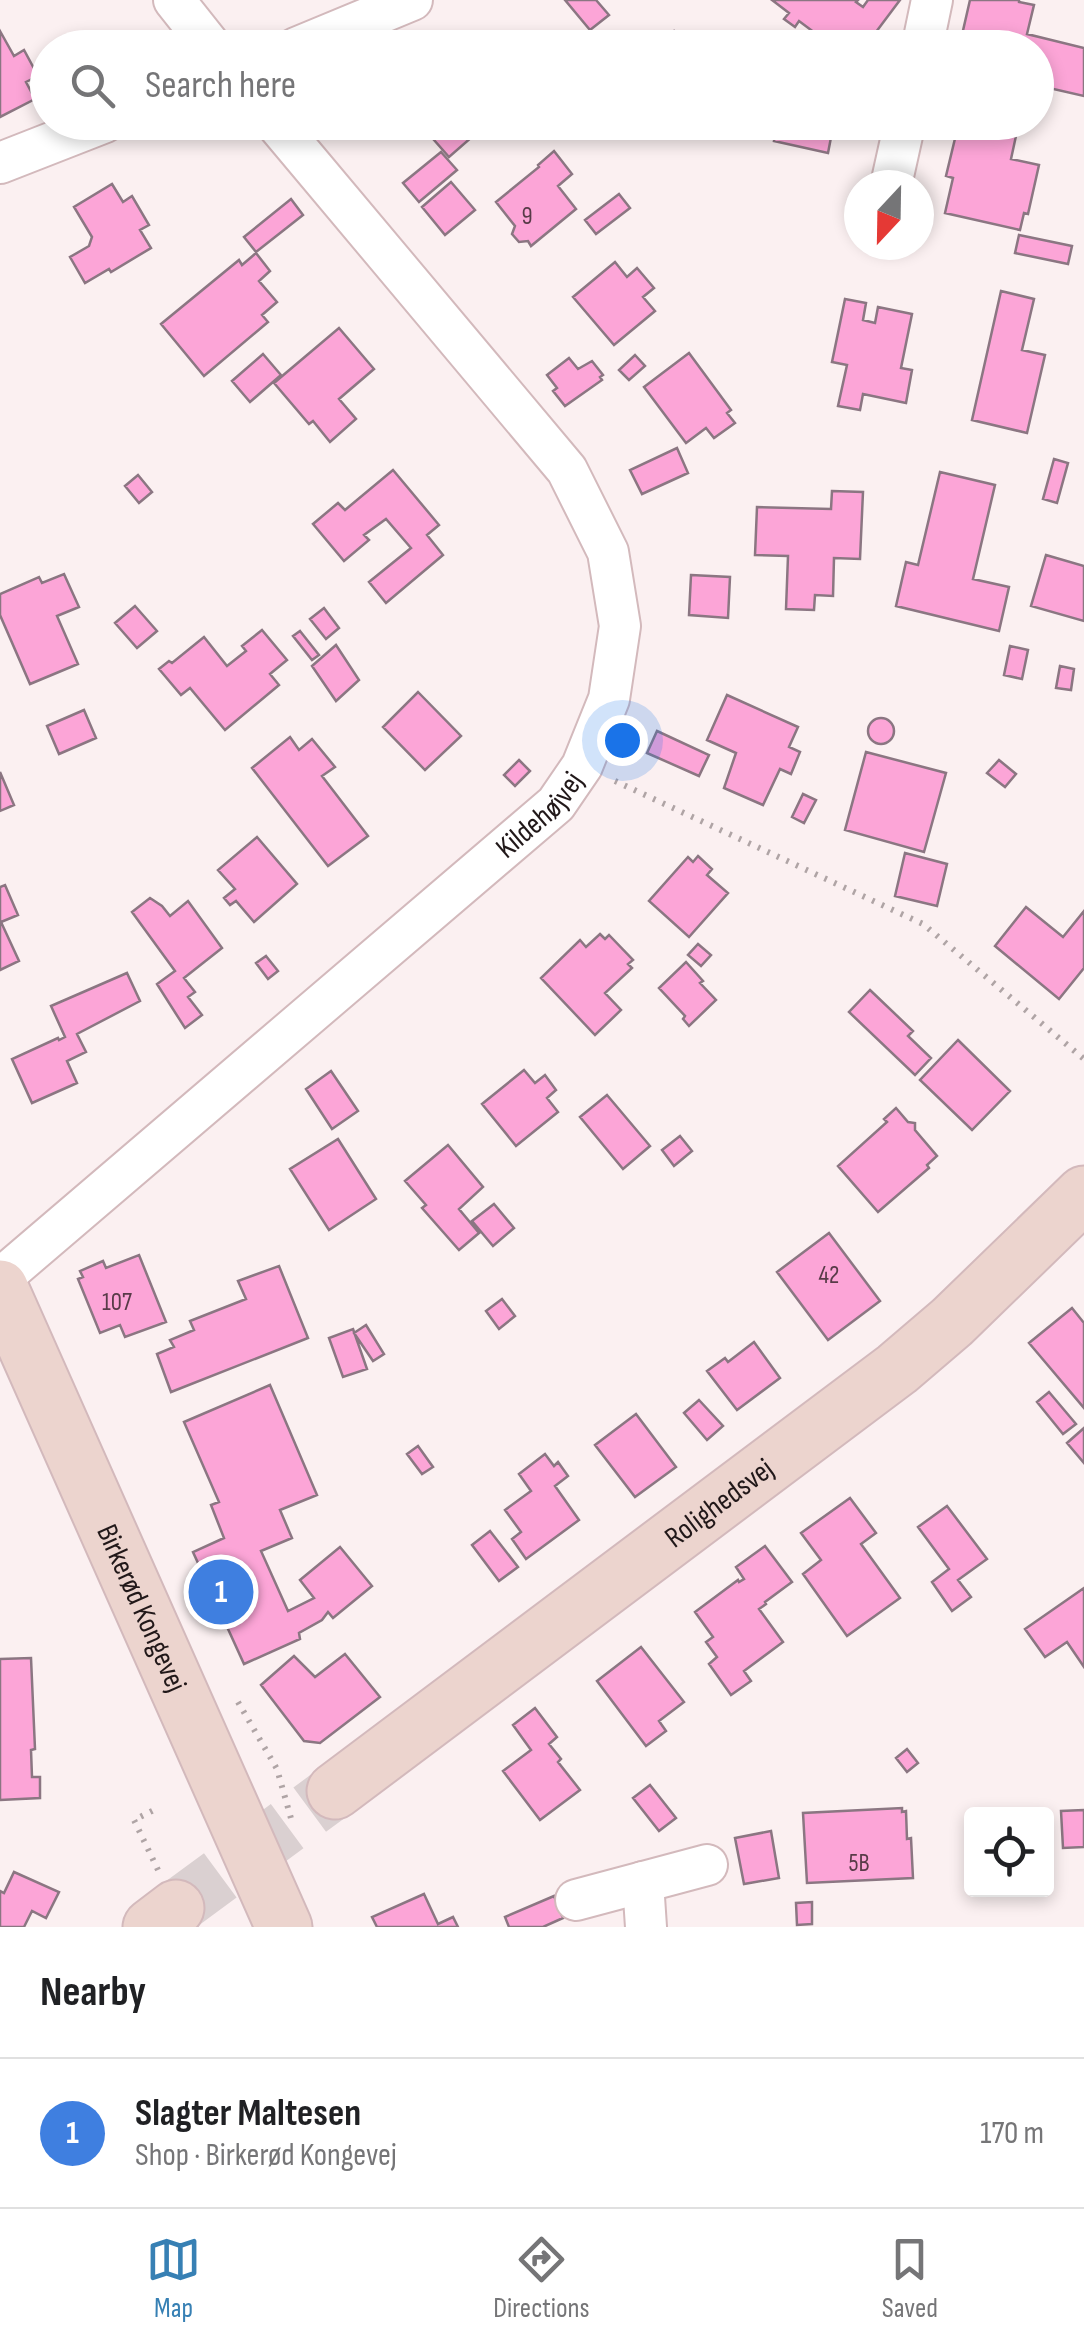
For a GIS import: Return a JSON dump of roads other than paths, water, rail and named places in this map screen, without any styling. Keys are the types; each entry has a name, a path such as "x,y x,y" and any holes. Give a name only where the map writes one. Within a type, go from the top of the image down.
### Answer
{"street":[{"path":"174,0 198,30"},
{"path":"340,30 412,0"},
{"path":"926,30 932,0"},
{"path":"0,163 59,140"},
{"name":"Kildehøjvej","path":"0,1279 556,804 582,766 609,699 620,626 608,552 567,470 290,140"},
{"path":"894,170 901,140"},
{"name":"Rolighedsvej","path":"335,1790 897,1369 1084,1194"},
{"name":"Birkerød Kongevej","path":"0,1288 13,1354 284,1927"},
{"path":"576,1900 707,1866"},
{"path":"643,1882 646,1927"}],"tunnel":[{"path":"176,1908 335,1791"}],"place":[{"name":"Slagter Maltesen","path":"221,1592"}]}
